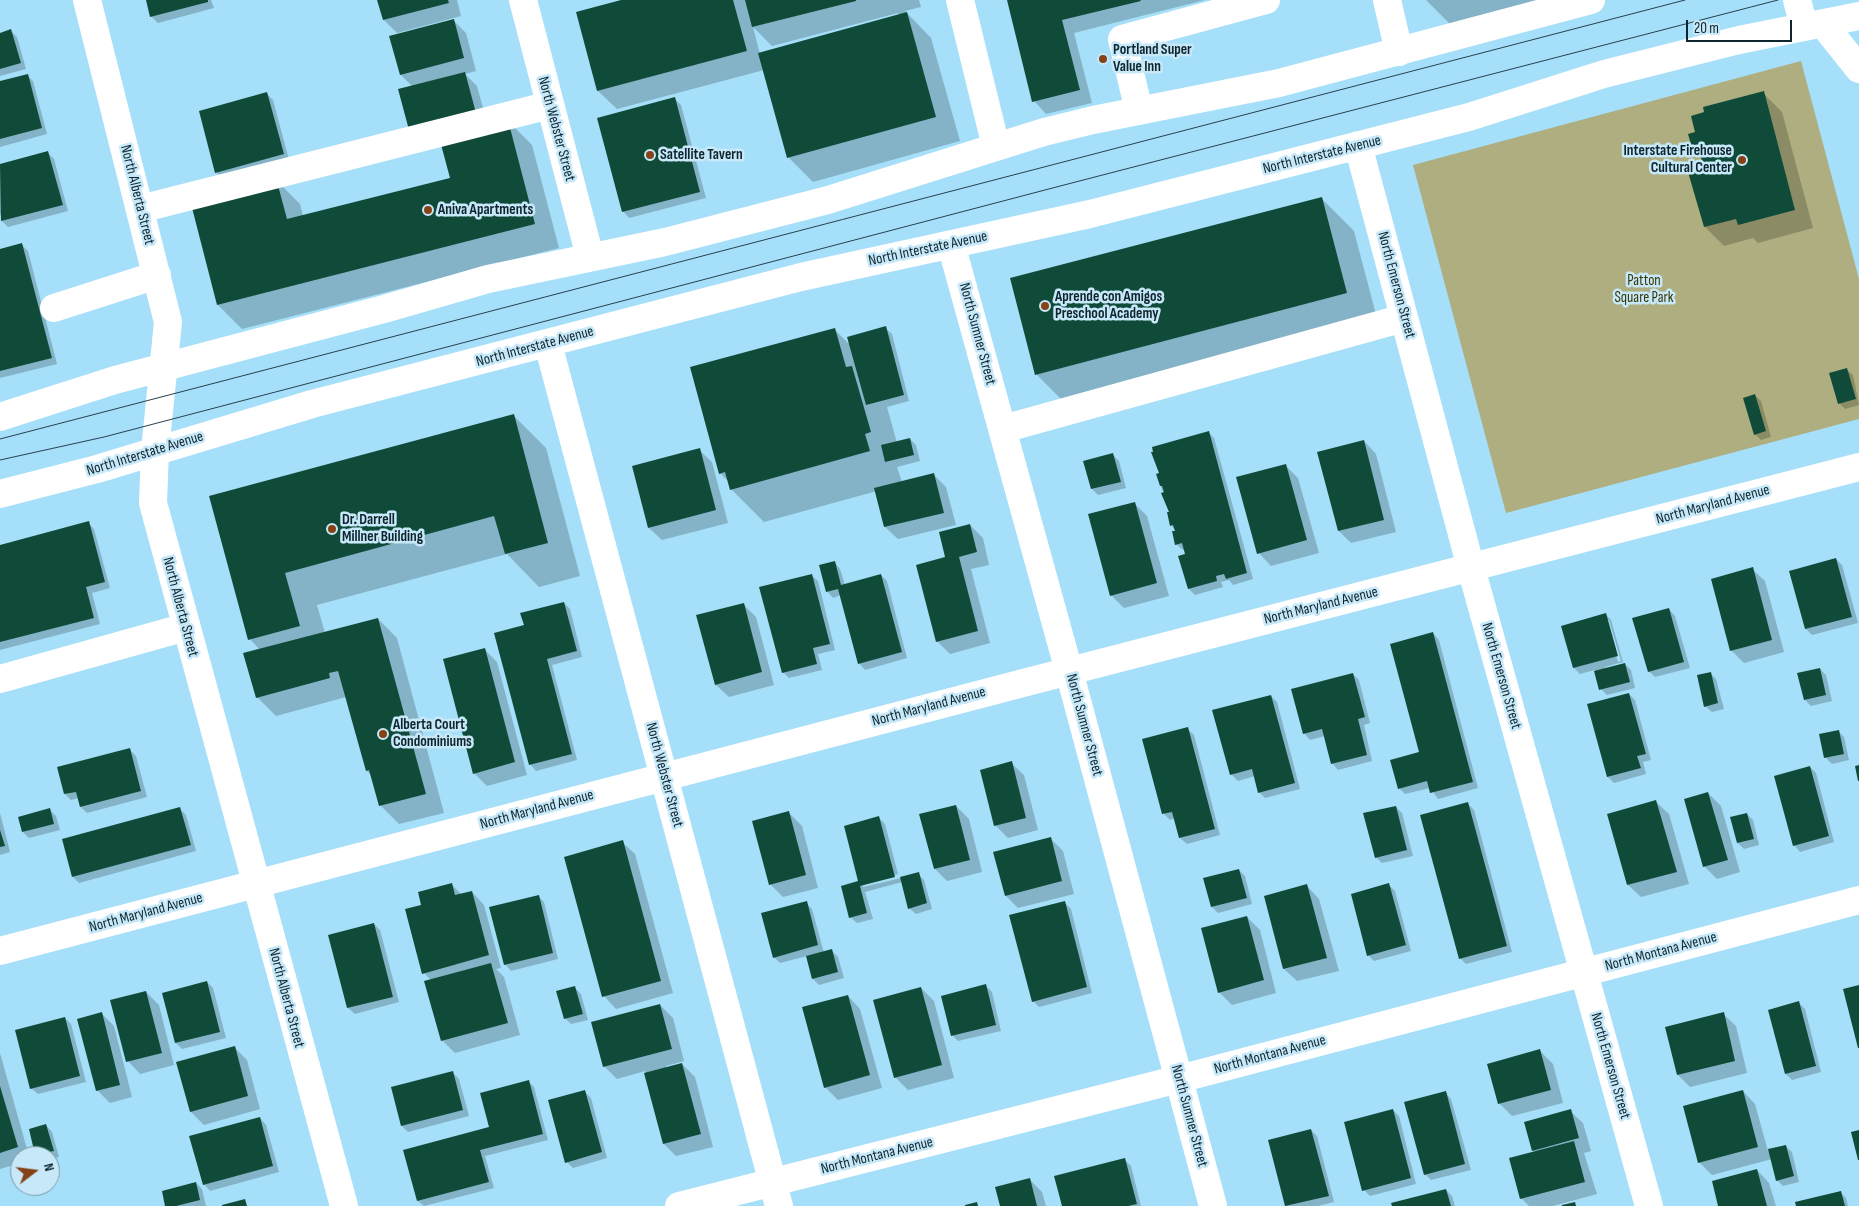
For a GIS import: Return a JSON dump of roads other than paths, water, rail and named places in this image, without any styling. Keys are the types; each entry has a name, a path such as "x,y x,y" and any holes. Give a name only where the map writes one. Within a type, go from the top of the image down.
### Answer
{"street":[{"name":"North Alberta Street","path":"87,0 168,322 155,451 153,503 344,1206"},
{"name":"North Webster Street","path":"523,0 590,257"},
{"path":"960,0 996,147"},
{"path":"1139,111 1122,39 1266,0"},
{"path":"1386,0 1399,52"},
{"path":"0,417 114,380 384,309 488,279 665,242 828,200 1044,132 1279,83 1591,0"},
{"path":"1797,0 1813,25 1859,69"},
{"name":"North Interstate Avenue","path":"0,494 97,469 312,404 801,277 1090,214 1469,117 1604,74 1739,40 1859,16"},
{"path":"140,209 550,105"},
{"name":"North Emerson Street","path":"1358,145 1471,568 1649,1206"},
{"name":"North Sumner Street","path":"951,244 1003,428 1213,1206"},
{"path":"54,308 157,275"},
{"path":"1003,428 1404,318"},
{"name":"North Webster Street","path":"548,344 776,1194"},
{"name":"North Maryland Avenue","path":"0,951 1859,466"},
{"path":"0,679 186,627"},
{"name":"North Montana Avenue","path":"679,1206 776,1194 1179,1079 1859,900"}],"tram line":[{"path":"0,439 1685,0"},
{"path":"0,460 104,437 1778,0"}],"place":[{"name":"Portland Super Value Inn","path":"1103,59"},
{"name":"Satellite Tavern","path":"650,155"},
{"name":"Interstate Firehouse Cultural Center","path":"1742,160"},
{"name":"Aniva Apartments","path":"428,210"},
{"name":"Aprende con Amigos Preschool Academy","path":"1045,306"},
{"name":"Dr. Darrell Millner Building","path":"332,529"},
{"name":"Alberta Court Condominiums","path":"383,734"}],"park label":[{"name":"Patton Square Park","path":"1644,290"}]}
